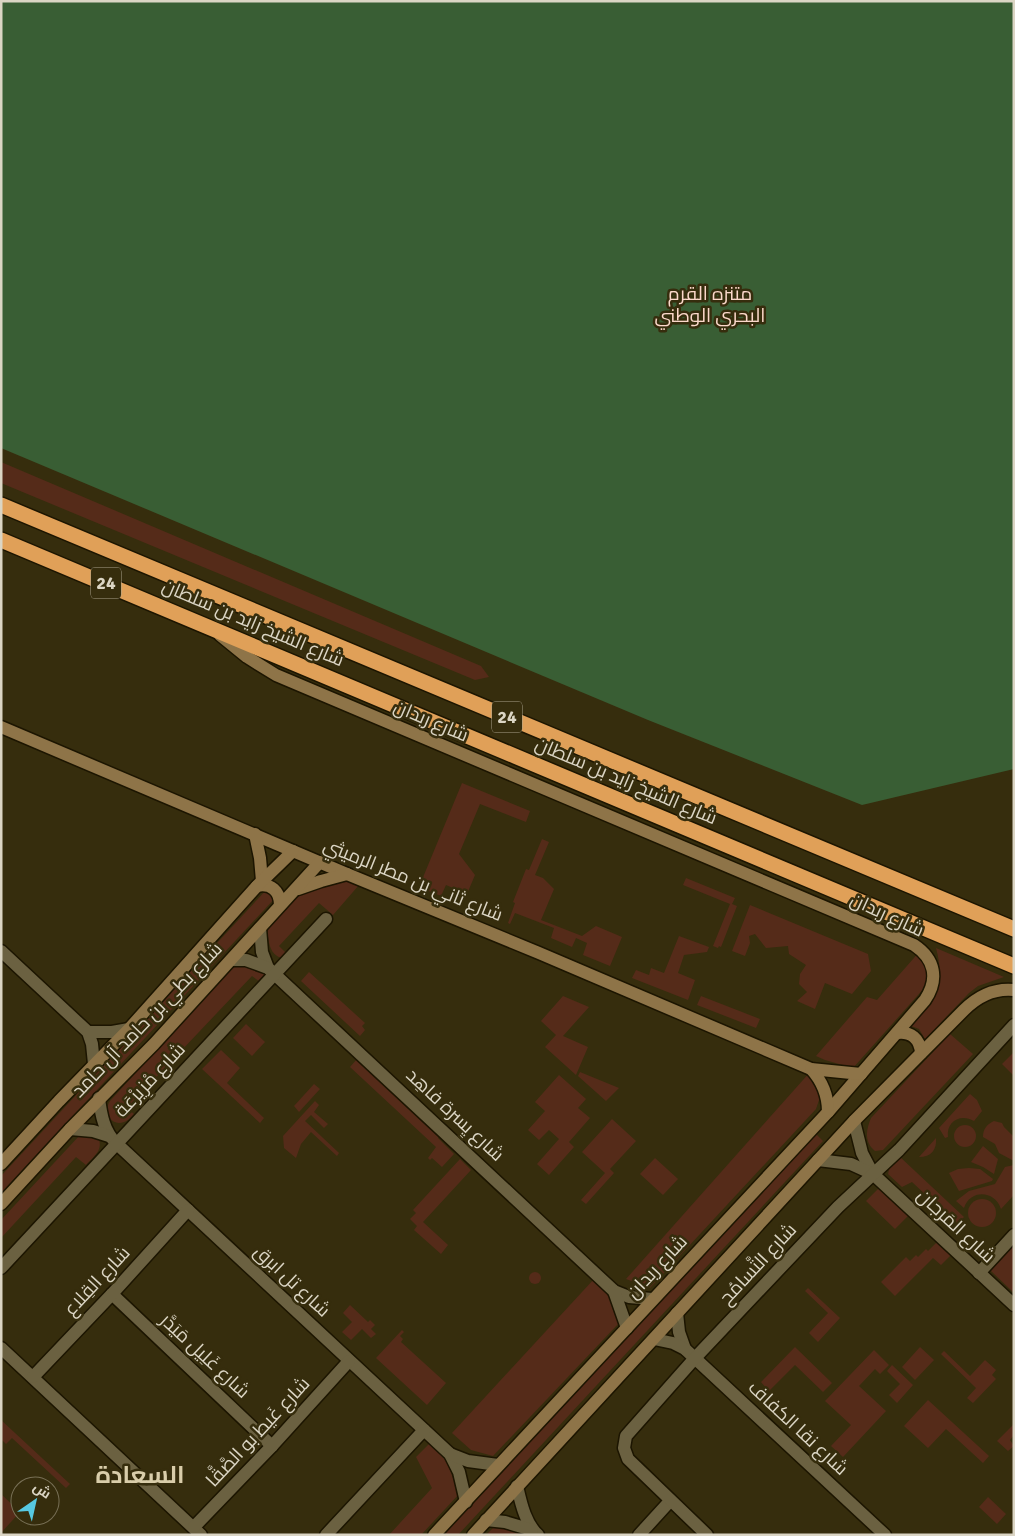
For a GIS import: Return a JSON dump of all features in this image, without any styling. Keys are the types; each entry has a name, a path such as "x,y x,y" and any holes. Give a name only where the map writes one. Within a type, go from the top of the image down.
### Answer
{"highway":[{"name":"شارع الشيخ زايد بن سلطان","path":"1,505 1014,929"},
{"name":"شارع الشيخ زايد بن سلطان","path":"1,540 1014,966"}],"main road":[{"name":"شارع ربدان","path":"210,627 247,657 276,675 914,945 926,955 931,962 933,970 933,986 925,1000 828,1112 434,1535"},
{"name":"شارع ثاني بن مطر الرميثي","path":"1,727 346,874 522,945 811,1069 861,1074"},
{"path":"255,834 260,858 260,883 274,889 279,895 280,904"},
{"name":"شارع بطي بن حامد آل حامد","path":"1,1164 94,1064 129,1030 260,883 293,851"},
{"name":"شارع بطي بن حامد آل حامد","path":"1,1204 99,1098 154,1044 320,862"},
{"path":"296,890 321,880 346,874"},
{"path":"473,1535 854,1121 921,1053 973,1001 996,991 1014,990"},
{"path":"897,1033 909,1034 916,1038 920,1045 921,1053"},
{"path":"811,1069 826,1093 828,1112"}],"street":[{"name":"شارع مْزِيرْعَة","path":"1,1268 112,1140 272,971 326,918"},
{"path":"260,928 262,952 272,971"},
{"path":"1,951 88,1032 92,1044 94,1064"},
{"name":"شارع يِسرة فاهِد","path":"231,960 254,962 272,971 614,1292 629,1297 652,1299"},
{"name":"شارع التَّسامُح","path":"707,1535 628,1460 625,1454 624,1442 630,1431 695,1358 848,1197 899,1150 1014,1025"},
{"path":"88,1032 129,1030"},
{"name":"شارع تل ابرق","path":"99,1098 103,1121 112,1140 450,1454 459,1472 466,1502"},
{"name":"شارع المَرجان","path":"854,1121 860,1148 873,1174"},
{"name":"شارع تل ابرق","path":"70,1129 85,1130 112,1140"},
{"name":"شارع المَرجان","path":"818,1160 851,1164 873,1174 1014,1305"},
{"name":"شارع القِلاع","path":"33,1377 188,1210"},
{"path":"979,1273 1014,1235"},
{"name":"شارع يِسرة فاهِد","path":"614,1292 627,1328"},
{"name":"شارع غَلِيل مَيَدَّر","path":"112,1294 272,1446"},
{"path":"678,1314 685,1350"},
{"name":"شارع نقا الكفاف","path":"654,1339 674,1343 695,1358 884,1535"},
{"path":"1,1348 198,1531"},
{"name":"شارع غَيط بو الصَّقَّا","path":"198,1531 349,1360"},
{"path":"326,1535 424,1430"},
{"name":"شارع تل ابرق","path":"450,1454 478,1464 498,1465"},
{"path":"517,1486 524,1513 535,1532"},
{"path":"639,1535 670,1501"},
{"path":"486,1520 505,1522 535,1532"}],"shaded area":[{"name":"متنزه القرم البحري الوطني","path":"1,1 1014,1 1014,769 862,805 648,720 1,448"},
{"path":"1,462 481,666 489,677 475,680 1,483"},
{"path":"462,783 530,811 526,822 480,804 459,854 475,875 467,894 446,885 441,896 419,887"},
{"path":"542,839 549,842 535,875 543,878 554,889 541,920 582,936 596,926 622,937 610,966 583,955 587,943 576,938 572,947 551,938 554,928 515,913 510,924 508,923 515,903 513,902 526,869 529,870"},
{"path":"334,875 359,885 333,915 319,903 279,946 287,954 283,958 278,957 270,947 267,930 311,881"},
{"path":"686,878 735,898 732,904 737,906 721,947 713,946 730,904 683,885"},
{"path":"268,888 277,896 1,1193 1,1176"},
{"path":"750,905 868,954 871,971 852,994 825,983 815,1009 797,1001 807,992 799,984 800,974 806,965 789,954 788,946 766,948 755,934 749,936 750,943 745,956 732,951"},
{"path":"679,936 709,947 707,952 684,955 678,973 695,980 688,1000 632,978 636,970 649,975 651,968 664,973"},
{"path":"936,948 1004,977 978,986 969,993 925,1039 919,1029 906,1024 929,998 938,982 939,962"},
{"path":"921,950 931,964 926,986 853,1068 816,1056 867,997 877,1000"},
{"path":"240,964 265,972 264,978 260,982 252,976 127,1108 134,1114 129,1119 119,1123 112,1120 107,1109 110,1101 233,967"},
{"path":"309,972 365,1023 362,1026 365,1030 360,1036 301,981"},
{"path":"563,996 589,1007 563,1036 588,1047 576,1075 545,1047 556,1035 541,1021"},
{"path":"701,996 760,1019 756,1028 697,1005"},
{"path":"246,1024 265,1042 252,1056 233,1038"},
{"path":"950,1034 973,1054 883,1150 875,1151 869,1144 867,1136 871,1118"},
{"path":"221,1050 240,1068 227,1083 264,1118 260,1123 202,1069"},
{"path":"1014,1052 1014,1076 1002,1064"},
{"path":"358,1058 440,1135 438,1138 454,1154 442,1167 432,1158 430,1160 428,1158 436,1147 350,1067"},
{"path":"811,1071 821,1094 816,1109 650,1288 626,1279"},
{"path":"580,1072 619,1088 606,1101 578,1076"},
{"path":"559,1075 586,1099 578,1108 590,1118 569,1142 574,1147 549,1175 537,1164 559,1139 549,1130 539,1140 528,1130 545,1111 535,1102"},
{"path":"314,1084 320,1089 299,1112 294,1106"},
{"path":"970,1094 977,1100 982,1111 974,1121 964,1118 955,1120 949,1127 948,1137 945,1138 939,1128"},
{"path":"315,1101 319,1105 314,1112 328,1124 324,1128 311,1115 305,1121 339,1153 337,1156 311,1132 301,1144 296,1158 284,1148 283,1136"},
{"path":"612,1119 636,1141 610,1169 614,1173 586,1204 581,1200 605,1173 582,1152"},
{"path":"994,1121 1002,1123 1014,1137 1014,1161 999,1153 995,1144 983,1137 986,1127"},
{"path":"965,1125 973,1128 976,1136 973,1144 965,1147 957,1144 954,1136 957,1128"},
{"path":"815,1133 823,1141 458,1535 441,1535"},
{"path":"80,1135 98,1137 100,1146 95,1156 86,1165 76,1157 1,1238 1,1220"},
{"path":"936,1138 932,1152 927,1156 919,1157"},
{"path":"983,1146 998,1159 994,1174 971,1162"},
{"path":"899,1156 964,1217 957,1224 912,1182 902,1187 888,1174 890,1166"},
{"path":"655,1158 678,1179 663,1195 640,1174"},
{"path":"460,1159 471,1170 423,1222 448,1245 441,1254 414,1230 417,1226 410,1219 416,1213 413,1210"},
{"path":"1014,1165 1014,1195 1001,1209 994,1198 988,1195 982,1194 971,1197 964,1208 956,1201 969,1191 995,1184 1005,1167"},
{"path":"958,1169 980,1169 993,1179 992,1181 959,1191 949,1173"},
{"path":"879,1188 908,1216 895,1229 866,1201"},
{"path":"982,1199 992,1203 996,1213 992,1223 982,1227 972,1223 968,1213 972,1203"},
{"path":"1014,1240 1014,1293 991,1271 996,1258"},
{"path":"937,1242 951,1255 941,1265 933,1258 895,1296 881,1282 906,1257 910,1261 916,1255 918,1257 926,1249 928,1251"},
{"path":"533,1272 537,1272 541,1278 537,1284 533,1284 529,1280 529,1276"},
{"path":"594,1279 611,1294 620,1322 493,1456 471,1450 452,1433"},
{"path":"808,1288 840,1318 818,1342 809,1333 828,1313 805,1291"},
{"path":"350,1305 368,1322 370,1320 375,1325 371,1329 376,1334 371,1338 362,1329 351,1340 342,1332 352,1322 343,1313"},
{"path":"402,1330 404,1332 400,1336 403,1339 401,1342 446,1383 427,1405 376,1358"},
{"path":"795,1347 832,1383 823,1392 795,1365 769,1391 761,1382"},
{"path":"920,1347 934,1360 915,1380 902,1367"},
{"path":"874,1350 889,1365 880,1374 875,1369 859,1386 886,1411 843,1457 831,1446 851,1425 825,1401"},
{"path":"944,1351 970,1376 985,1360 996,1370 992,1375 996,1379 973,1403 967,1398 976,1388 941,1354"},
{"path":"892,1365 913,1385 897,1403 889,1395 900,1384 887,1371"},
{"path":"928,1400 989,1456 983,1463 946,1429 928,1448 904,1426"},
{"path":"1,1420 70,1484 66,1488 60,1482 60,1476 53,1476 12,1438 6,1444 1,1439"},
{"path":"1014,1424 1014,1435 1010,1440 1014,1446 1008,1451 997,1441"},
{"path":"430,1443 445,1457 459,1494 421,1535 389,1535 432,1488 416,1457"},
{"path":"1,1494 10,1503 10,1523 1,1533"},
{"path":"988,1497 1006,1514 997,1524 979,1507"},
{"path":"496,1525 530,1535 486,1535"}],"district":[{"name":"السعادة","path":"140,1475"}]}
